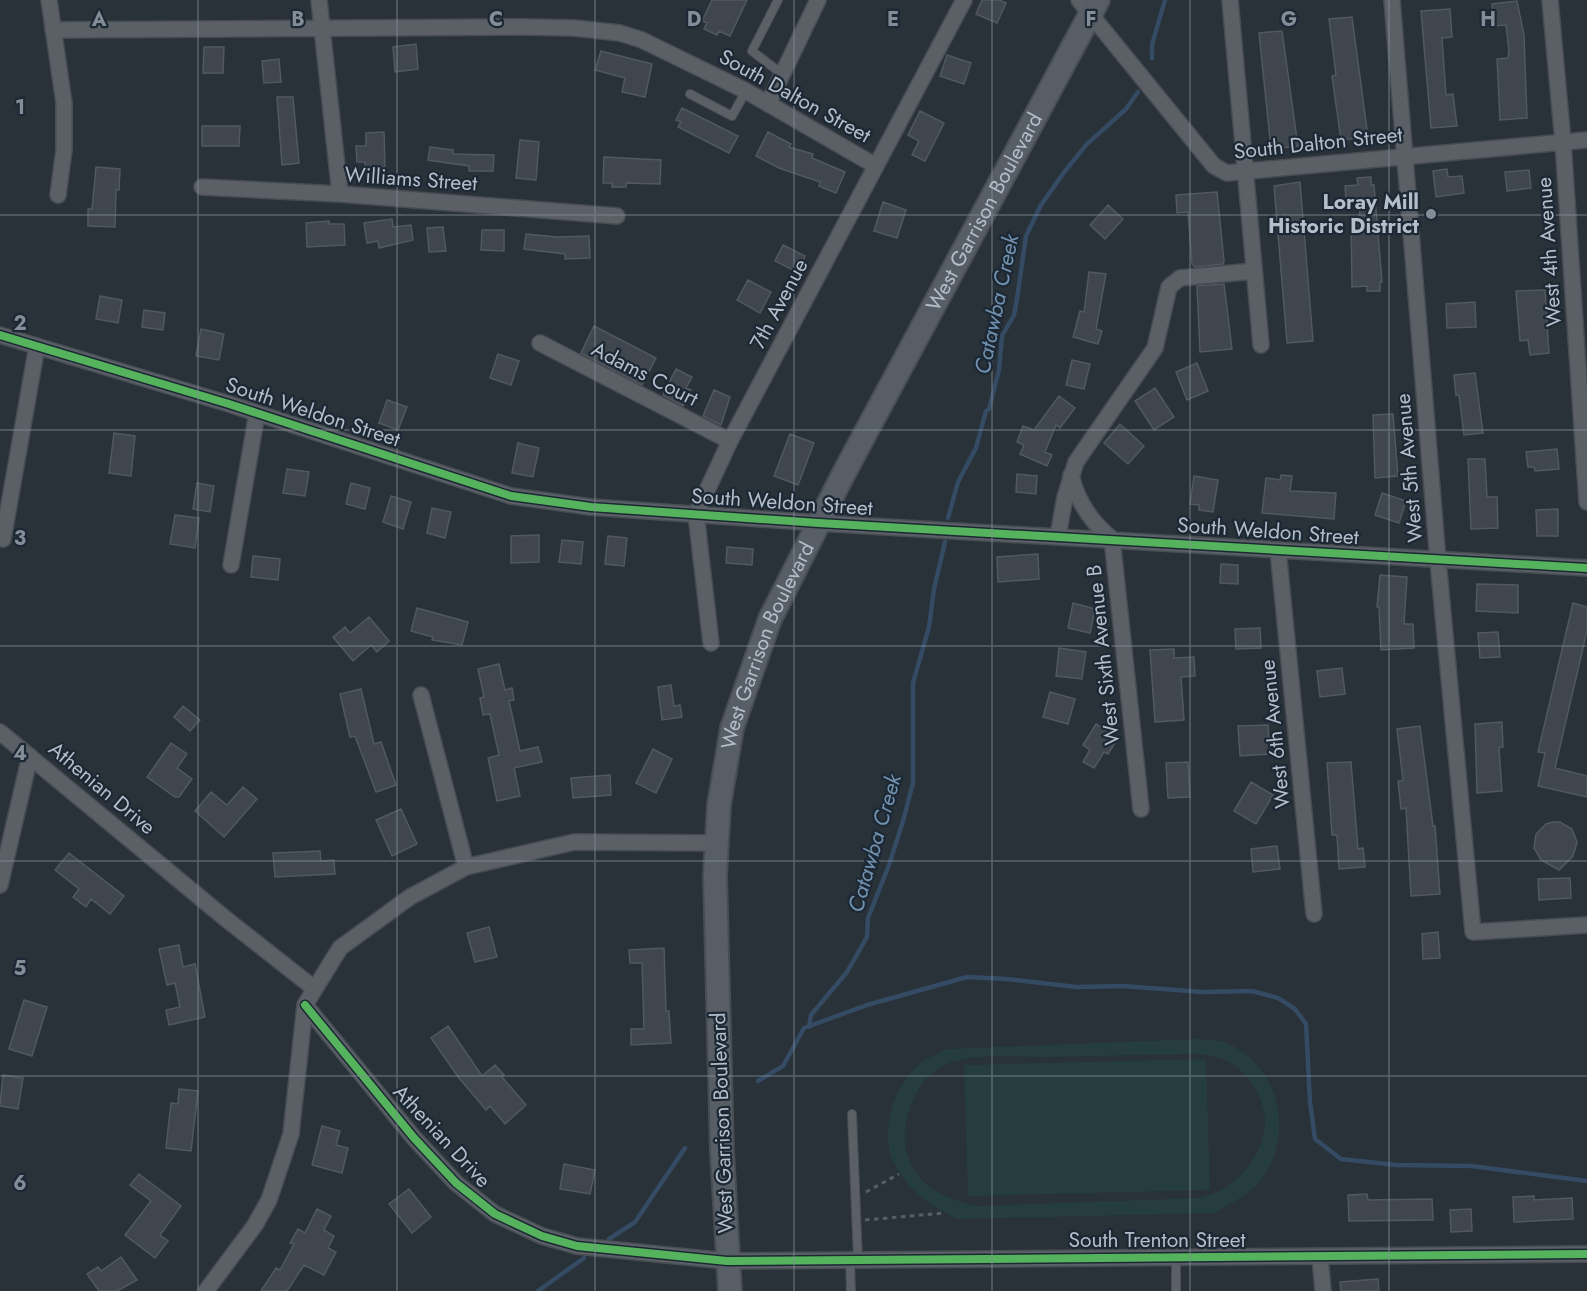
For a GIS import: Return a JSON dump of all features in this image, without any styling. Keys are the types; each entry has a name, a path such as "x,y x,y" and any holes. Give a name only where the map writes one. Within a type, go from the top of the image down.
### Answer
{"main road":[{"name":"West Garrison Boulevard","path":"730,1291 715,843 724,763 746,683 770,619 1089,5"}],"street":[{"path":"49,0 64,103 64,150 58,195"},
{"path":"319,0 340,194"},
{"path":"768,104 818,0"},
{"name":"7th Avenue","path":"696,514 730,441 964,0"},
{"path":"1230,0 1261,345"},
{"name":"West 5th Avenue","path":"1392,0 1438,561 1473,932 1587,925"},
{"name":"West 4th Avenue","path":"1550,0 1563,142 1587,502"},
{"name":"South Dalton Street","path":"1089,5 1214,166 1227,173 1587,140"},
{"name":"South Dalton Street","path":"53,30 527,27 574,28 621,33 664,49 746,91 876,166"},
{"name":"Williams Street","path":"202,188 340,194 617,216"},
{"path":"1058,536 1071,475 1085,447 1155,348 1169,286 1180,278 1254,272"},
{"name":"South Weldon Street","path":"0,335 257,413 511,496 591,507 819,523 1112,538 1438,561 1587,568"},
{"name":"Adams Court","path":"540,343 730,441"},
{"path":"3,539 37,346"},
{"path":"231,565 257,413"},
{"name":"West Sixth Avenue B","path":"1071,475 1084,508 1099,528 1112,538 1141,809"},
{"path":"696,514 711,643"},
{"name":"West 6th Avenue","path":"1278,550 1314,914"},
{"path":"421,695 466,867"},
{"name":"Athenian Drive","path":"0,732 226,919 315,988"},
{"path":"0,885 30,756"},
{"path":"206,1291 255,1225 269,1200 286,1154 295,1110 305,1005 340,948 411,897 466,867 574,842 715,843"},
{"name":"Athenian Drive","path":"305,1005 414,1138 456,1183 495,1214 542,1236 577,1246 728,1261"},
{"name":"South Trenton Street","path":"728,1261 1587,1254"},
{"path":"1320,1257 1323,1291"}],"lane":[{"path":"778,0 752,51 782,74"},
{"path":"690,94 732,116 746,91"},
{"path":"851,1291 856,1221 852,1114"},
{"path":"1176,1257 1176,1291"}],"path":[{"path":"855,1197 899,1174"},
{"path":"856,1221 944,1213"}],"green space":[{"path":"1196,1039 1224,1042 1242,1051 1268,1080 1279,1116 1279,1136 1274,1155 1266,1173 1256,1186 1215,1213 957,1219 925,1200 901,1176 893,1161 888,1128 896,1095 903,1083 922,1062 947,1049","holes":["1200,1054 1227,1061 1244,1074 1256,1091 1265,1117 1261,1144 1247,1168 1223,1189 1214,1193 1200,1198 976,1206 953,1199 932,1188 916,1173 910,1162 906,1150 905,1126 912,1102 926,1080 945,1065 990,1056"]},
{"path":"1206,1059 1210,1190 968,1196 964,1065"}],"building":[{"path":"712,0 747,0 730,36 719,31 717,35 704,29 707,23 702,21"},
{"path":"982,0 999,0 1006,3 997,23 976,14"},
{"path":"1517,1 1524,35 1527,118 1500,120 1497,59 1508,58 1509,51 1506,25 1494,26 1492,4"},
{"path":"1450,9 1452,37 1442,38 1446,95 1453,94 1457,126 1431,128 1421,11"},
{"path":"1352,17 1368,137 1341,140 1332,76 1336,75 1329,19"},
{"path":"1282,31 1298,146 1271,149 1259,33"},
{"path":"416,44 418,69 395,72 393,47"},
{"path":"204,47 224,47 223,73 203,73"},
{"path":"601,51 652,64 645,97 622,92 625,78 595,70"},
{"path":"947,55 971,63 964,84 940,76"},
{"path":"279,59 281,82 264,83 262,61"},
{"path":"277,97 293,97 299,163 282,165"},
{"path":"682,108 738,136 729,153 678,127 681,122 676,120"},
{"path":"920,111 944,123 925,161 912,155 919,141 908,135"},
{"path":"202,126 240,126 239,146 202,146"},
{"path":"384,132 385,167 365,168 365,162 357,162 356,146 366,146 366,133"},
{"path":"768,132 791,144 789,147 813,154 812,158 845,172 836,193 819,186 820,182 779,168 756,156"},
{"path":"520,140 539,142 536,180 516,178"},
{"path":"430,147 453,150 453,154 494,155 493,171 469,171 469,166 428,160"},
{"path":"604,157 661,160 660,184 626,183 626,187 612,187 612,183 603,183"},
{"path":"96,167 120,169 119,190 116,190 115,227 88,226 88,209 92,209"},
{"path":"1447,169 1448,177 1462,176 1464,193 1436,197 1433,171"},
{"path":"1529,170 1531,188 1507,191 1505,172"},
{"path":"1371,177 1371,185 1374,185 1382,282 1380,282 1380,291 1367,291 1367,286 1352,287 1351,223 1360,222 1359,199 1346,200 1345,186 1358,185 1357,178"},
{"path":"1300,182 1313,341 1287,343 1274,186"},
{"path":"1217,192 1224,261 1223,264 1195,267 1192,264 1188,212 1177,213 1176,195"},
{"path":"883,202 906,210 897,238 874,231"},
{"path":"1108,205 1123,219 1105,239 1090,225"},
{"path":"392,219 393,227 411,225 413,240 379,248 378,241 367,243 364,223"},
{"path":"329,221 329,224 344,224 345,245 307,247 306,223"},
{"path":"443,227 446,251 429,252 427,228"},
{"path":"482,230 504,230 504,251 481,250"},
{"path":"526,234 557,237 589,236 590,258 565,259 565,254 524,249"},
{"path":"783,245 805,256 797,272 775,261"},
{"path":"1089,272 1106,274 1096,329 1102,331 1098,344 1073,337 1080,311 1084,312"},
{"path":"748,280 771,292 760,313 737,300"},
{"path":"1224,284 1232,349 1200,352 1197,286"},
{"path":"1545,290 1549,353 1530,355 1528,340 1520,341 1516,291"},
{"path":"100,296 122,300 118,323 96,319"},
{"path":"1475,302 1476,327 1447,328 1446,304"},
{"path":"144,310 165,313 163,330 142,327"},
{"path":"594,326 656,358 642,385 581,353"},
{"path":"201,329 224,334 219,360 196,356"},
{"path":"498,354 519,361 511,385 490,378"},
{"path":"1072,360 1090,364 1084,389 1066,385"},
{"path":"1197,363 1208,391 1187,400 1176,372"},
{"path":"676,369 692,377 686,388 691,390 683,406 663,395"},
{"path":"1475,373 1483,433 1464,435 1454,375"},
{"path":"1155,388 1174,417 1154,430 1135,401"},
{"path":"714,390 730,397 721,425 703,416"},
{"path":"1059,396 1075,408 1060,428 1056,425 1045,452 1052,455 1047,466 1020,454 1024,445 1017,442 1023,426 1034,430"},
{"path":"387,400 407,407 398,430 379,423"},
{"path":"1393,414 1398,476 1375,478 1373,415"},
{"path":"1120,424 1144,446 1128,464 1104,443"},
{"path":"114,433 135,436 131,476 109,473"},
{"path":"790,434 814,443 798,485 774,476"},
{"path":"518,443 539,448 533,477 512,473"},
{"path":"1557,449 1559,469 1535,471 1534,467 1528,467 1526,452"},
{"path":"1468,459 1485,459 1487,497 1497,497 1498,528 1471,529"},
{"path":"287,469 309,472 305,496 283,493"},
{"path":"1017,474 1037,476 1036,494 1016,492"},
{"path":"1281,475 1292,476 1290,491 1336,493 1334,519 1262,513 1266,478 1280,480"},
{"path":"1194,476 1218,480 1213,512 1199,510 1199,505 1190,504"},
{"path":"197,483 214,486 210,512 193,509"},
{"path":"351,483 370,488 365,509 346,504"},
{"path":"1382,493 1406,501 1399,523 1375,515"},
{"path":"391,496 411,502 403,529 383,522"},
{"path":"432,508 451,512 445,538 427,533"},
{"path":"1558,509 1558,536 1537,536 1536,510"},
{"path":"175,515 199,518 195,548 170,544"},
{"path":"539,535 539,562 511,563 511,536"},
{"path":"608,536 627,538 624,566 605,564"},
{"path":"562,540 583,542 581,564 559,562"},
{"path":"727,547 753,549 752,565 726,563"},
{"path":"1038,554 1039,579 998,582 997,557"},
{"path":"253,556 280,559 278,580 251,577"},
{"path":"1221,564 1238,565 1238,584 1220,583"},
{"path":"1380,575 1407,577 1404,624 1413,624 1414,648 1381,650 1379,607 1377,607"},
{"path":"1477,584 1518,585 1518,613 1476,611"},
{"path":"1073,603 1095,609 1090,633 1068,628"},
{"path":"1573,603 1587,607 1587,631 1555,768 1587,776 1587,797 1538,786 1545,753 1538,752"},
{"path":"417,608 468,622 462,645 432,640 433,637 411,631"},
{"path":"369,617 389,641 377,652 371,645 353,661 333,637 345,627 350,633"},
{"path":"1260,628 1261,648 1236,649 1235,629"},
{"path":"1498,632 1500,657 1480,658 1478,633"},
{"path":"1059,648 1086,652 1082,679 1056,676"},
{"path":"1174,649 1174,658 1194,657 1195,676 1181,677 1184,720 1155,722 1150,650"},
{"path":"499,664 505,690 512,688 514,700 509,701 520,751 538,747 542,762 514,768 520,796 497,801 488,758 499,755 490,714 483,715 480,698 484,697 478,669"},
{"path":"1342,668 1345,694 1320,697 1317,671"},
{"path":"671,685 674,706 680,705 682,717 662,720 658,687"},
{"path":"361,689 374,744 381,742 396,785 376,792 355,736 350,737 340,694"},
{"path":"1050,692 1075,699 1068,724 1043,717"},
{"path":"183,706 200,720 190,731 174,717"},
{"path":"1502,722 1503,747 1499,748 1502,791 1477,793 1475,724"},
{"path":"1096,724 1118,738 1108,754 1104,752 1094,768 1083,762 1090,750 1083,745"},
{"path":"1268,725 1270,754 1240,756 1238,726"},
{"path":"1420,726 1433,826 1435,826 1440,894 1411,896 1406,808 1401,809 1398,781 1403,781 1397,729"},
{"path":"171,743 187,754 177,768 192,779 179,797 175,797 147,777"},
{"path":"653,749 672,759 656,793 636,783"},
{"path":"1188,762 1190,797 1168,798 1166,763"},
{"path":"1351,762 1358,849 1363,848 1365,867 1339,869 1337,835 1332,835 1327,763"},
{"path":"610,775 611,795 573,798 571,778"},
{"path":"1251,782 1273,795 1256,824 1234,811"},
{"path":"243,787 257,799 224,837 195,811 211,792 227,805"},
{"path":"401,809 417,844 392,856 376,820"},
{"path":"1560,822 1572,829 1577,842 1573,856 1559,870 1541,860 1534,848 1536,834 1546,824"},
{"path":"1277,846 1280,869 1253,872 1251,849"},
{"path":"320,851 321,861 334,860 335,874 275,877 273,853"},
{"path":"69,853 124,896 110,914 91,899 86,907 73,897 79,889 55,870"},
{"path":"1570,878 1571,898 1539,900 1538,879"},
{"path":"489,927 497,957 475,962 467,933"},
{"path":"1438,932 1440,958 1423,959 1422,934"},
{"path":"179,945 183,967 195,964 205,1017 169,1025 166,1010 180,1007 175,983 167,985 159,949"},
{"path":"664,948 666,1011 669,1011 671,1043 631,1045 631,1029 644,1029 642,963 630,963 629,950"},
{"path":"24,1000 47,1007 32,1056 9,1049"},
{"path":"448,1026 482,1076 495,1065 504,1075 502,1077 526,1105 505,1124 490,1106 486,1110 459,1078 431,1038"},
{"path":"3,1075 23,1078 18,1109 0,1106"},
{"path":"179,1089 198,1091 191,1151 166,1148 171,1103 178,1104"},
{"path":"322,1126 340,1131 336,1145 348,1148 342,1173 312,1165"},
{"path":"564,1164 595,1170 590,1194 560,1189"},
{"path":"139,1174 181,1206 160,1235 168,1241 155,1258 125,1235 151,1201 130,1185"},
{"path":"409,1189 431,1217 412,1233 389,1204"},
{"path":"1367,1194 1368,1200 1432,1199 1433,1220 1349,1221 1348,1195"},
{"path":"1534,1196 1534,1200 1572,1198 1573,1219 1514,1222 1513,1197"},
{"path":"317,1209 331,1216 324,1230 334,1236 328,1248 336,1252 324,1275 304,1265 287,1291 261,1291 276,1268 280,1270 294,1244 290,1243 298,1229 305,1233"},
{"path":"1471,1209 1472,1231 1451,1232 1450,1210"},
{"path":"121,1257 137,1280 117,1291 99,1291 87,1274 98,1267 101,1271"},
{"path":"1378,1279 1379,1291 1341,1291 1340,1282"}],"waterway":[{"name":"Catawba Creek","path":"1152,58 1152,45 1165,0"},
{"name":"Catawba Creek","path":"948,518 958,482 976,448 986,411 989,409 999,370 1002,336 1014,315 1026,236 1041,205 1065,171 1087,144 1126,109 1138,92"},
{"name":"Catawba Creek","path":"809,1027 811,1015 847,972 867,937 868,918 903,821 913,783 913,683 929,627 934,589 945,542"},
{"path":"758,1081 783,1066 804,1028 867,1005 967,977 1076,987 1122,986 1203,992 1252,991 1278,998 1295,1009 1306,1024 1310,1102 1315,1139 1341,1159 1396,1165 1471,1166 1587,1181"},
{"name":"Catawba Creek","path":"609,1239 635,1222 685,1148"},
{"name":"Catawba Creek","path":"538,1291 584,1258"}],"cycle path":[{"path":"0,335 229,404 511,496 591,507 819,523 1587,568"},
{"path":"305,1005 414,1138 456,1183 495,1214 542,1236 577,1246 727,1261 1587,1254"}],"place":[{"name":"Loray Mill Historic District","path":"1431,214"}]}
